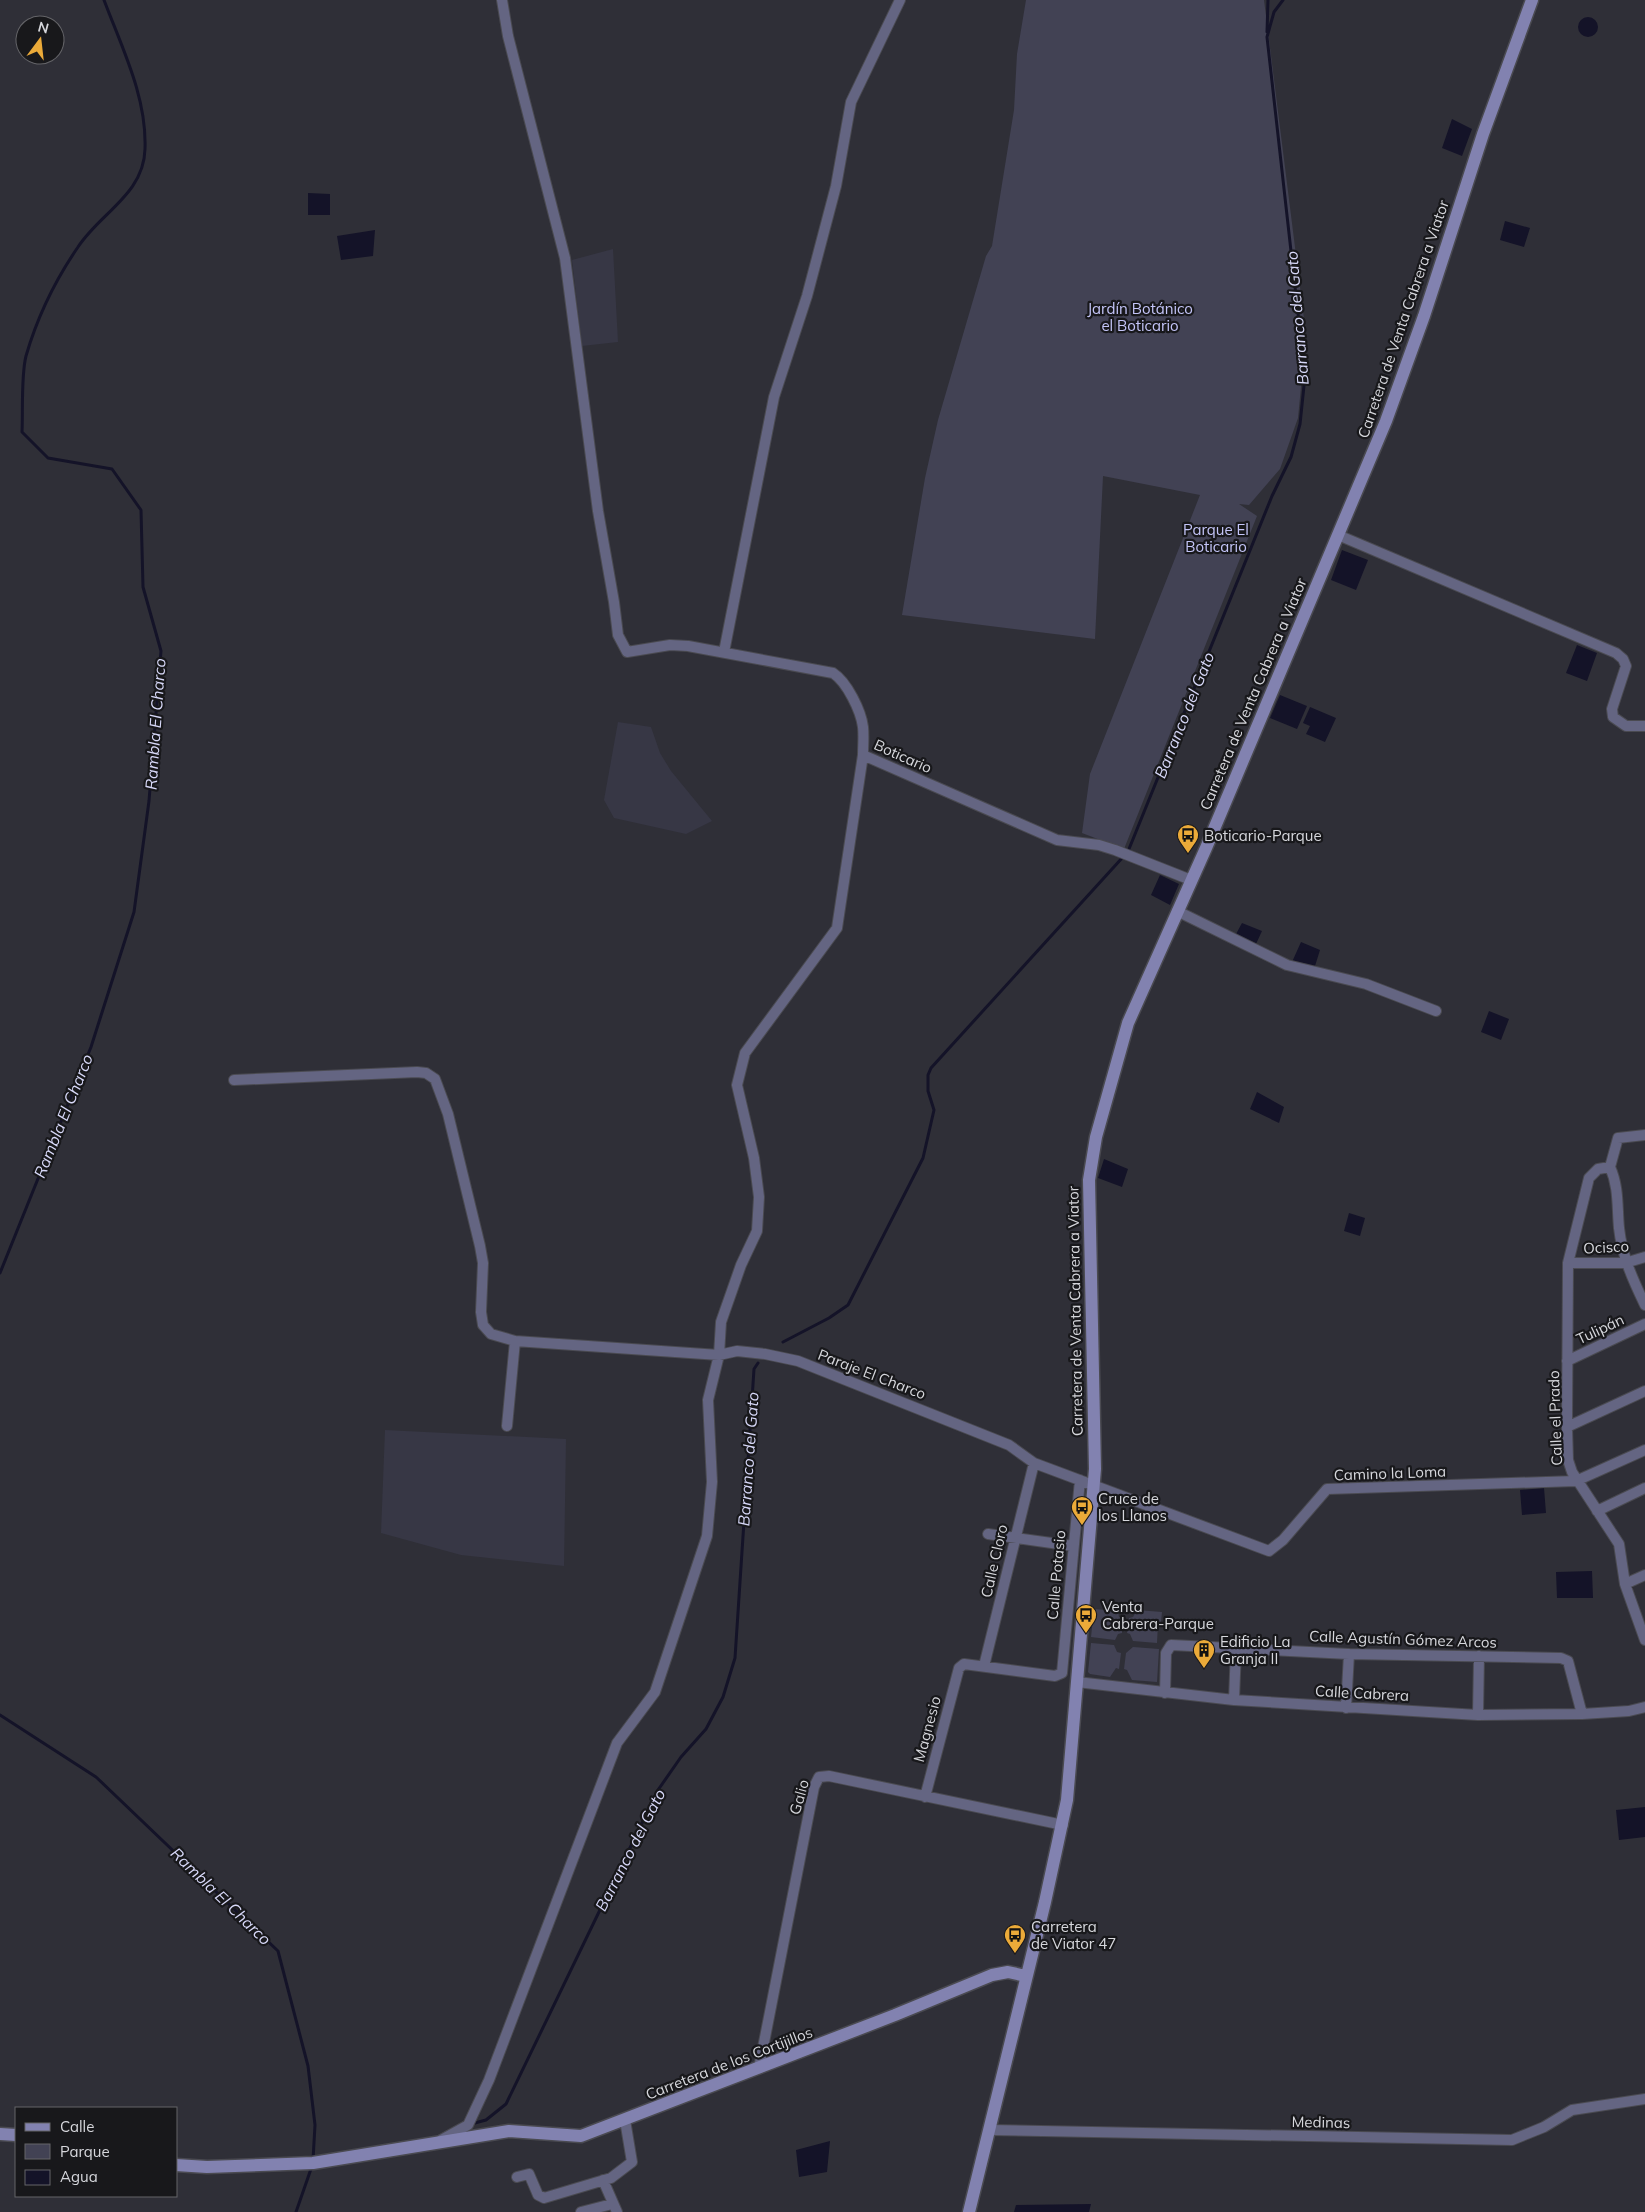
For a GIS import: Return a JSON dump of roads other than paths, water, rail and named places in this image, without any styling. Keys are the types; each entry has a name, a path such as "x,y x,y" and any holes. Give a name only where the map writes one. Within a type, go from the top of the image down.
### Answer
{"street":[{"name":"Boticario","path":"502,0 508,36 565,258 598,510 618,635 622,647 626,652 670,645 724,652 833,673 839,677 860,716 863,727 863,755 1057,840 1098,845 1115,850 1191,880"},
{"path":"724,652 774,396 806,296 834,196 851,102 900,0"},
{"name":"Carretera de Venta Cabrera a Viator","path":"969,2212 1063,1825 1094,1486 1089,1180 1096,1137 1128,1023 1338,535 1399,386 1424,316 1483,134 1532,0"},
{"path":"1338,535 1616,653 1623,659 1626,666 1612,709 1613,718 1626,726 1645,726"},
{"path":"434,2143 468,2125 489,2080 617,1743 654,1692 707,1536 712,1482 708,1400 719,1355 721,1322 741,1265 757,1231 759,1197 754,1158 737,1085 745,1053 837,928 863,755"},
{"path":"1177,911 1288,965 1366,984 1436,1011"},
{"name":"Paraje El Charco","path":"234,1080 417,1072 426,1073 435,1079 448,1114 480,1246 483,1263 481,1312 483,1325 492,1334 515,1341 719,1355 737,1351 789,1358 1009,1445 1034,1462 1094,1486"},
{"path":"1645,1135 1618,1138 1610,1167 1617,1182 1619,1229 1626,1263 1645,1305"},
{"name":"Calle el Prado","path":"1610,1167 1598,1169 1589,1178 1568,1264 1568,1460 1576,1481 1619,1544 1625,1584 1645,1640"},
{"name":"Ocisco","path":"1568,1264 1626,1263 1645,1257"},
{"name":"Tulipán","path":"1568,1361 1645,1324"},
{"path":"507,1426 515,1341"},
{"path":"1567,1427 1645,1391"},
{"path":"1576,1481 1645,1450"},
{"name":"Calle Cloro","path":"984,1666 1034,1462"},
{"name":"Calle Potasio","path":"984,1666 1055,1676 1062,1673 1080,1480"},
{"name":"Camino la Loma","path":"1094,1486 1269,1551 1283,1540 1327,1490 1576,1481"},
{"path":"1597,1511 1645,1488"},
{"path":"988,1534 1073,1546"},
{"path":"1625,1584 1645,1575"},
{"name":"Calle Agustín Gómez Arcos","path":"1165,1693 1166,1653 1171,1645 1349,1654 1561,1658 1568,1660 1582,1714"},
{"path":"1234,1700 1236,1648"},
{"path":"1346,1708 1349,1654"},
{"path":"1478,1715 1479,1656"},
{"name":"Magnesio","path":"925,1797 959,1668 964,1664 984,1666"},
{"name":"Calle Cabrera","path":"1077,1682 1234,1700 1478,1715 1582,1714 1629,1711 1645,1707"},
{"name":"Galio","path":"759,2068 812,1796 819,1777 829,1776 1063,1825"},
{"name":"Carretera de los Cortijillos","path":"178,2165 207,2167 313,2164 508,2131 581,2136 759,2068 992,1975 1008,1972 1026,1976"},
{"name":"Medinas","path":"989,2130 1512,2140 1544,2127 1572,2110 1645,2099"},
{"path":"517,2178 529,2174 538,2195 544,2198 611,2178 632,2162 625,2120"},
{"path":"0,2134 15,2135"},
{"path":"581,2212 615,2208 603,2180"}],"water":[{"path":"1588,17 1595,20 1598,27 1595,34 1588,37 1581,34 1578,27 1581,20"},
{"path":"1452,119 1472,129 1462,156 1442,148"},
{"path":"308,193 330,194 330,215 308,215"},
{"path":"1505,221 1530,228 1524,247 1500,240"},
{"path":"375,230 373,256 341,260 337,236"},
{"path":"1342,550 1368,560 1356,590 1331,580"},
{"path":"1577,645 1597,653 1587,681 1566,673"},
{"path":"1280,695 1307,706 1297,729 1270,718"},
{"path":"1310,707 1336,718 1325,742 1306,734 1310,726 1303,723"},
{"path":"1160,875 1179,884 1170,905 1151,895"},
{"path":"1242,923 1262,931 1256,944 1236,934"},
{"path":"1301,942 1320,950 1315,966 1292,962"},
{"path":"1489,1011 1509,1019 1501,1040 1481,1032"},
{"path":"1257,1092 1284,1107 1279,1123 1250,1109"},
{"path":"1104,1159 1128,1169 1122,1187 1098,1178"},
{"path":"1349,1213 1365,1218 1360,1236 1344,1231"},
{"path":"1544,1488 1546,1513 1522,1515 1520,1490"},
{"path":"1592,1571 1593,1598 1557,1598 1556,1572"},
{"path":"1645,1807 1645,1837 1619,1840 1616,1810"},
{"path":"830,2141 827,2172 799,2177 796,2150"},
{"path":"1091,2204 1089,2212 1014,2212 1016,2205"}],"waterway":[{"name":"Rambla El Charco","path":"0,1273 91,1047 134,912 149,801 161,651 143,587 141,510 112,469 48,458 22,432 24,364 41,313 62,272 78,247 129,191 143,165 145,130 138,92 104,0"},
{"path":"1267,32 1268,0"},
{"name":"Barranco del Gato","path":"1129,849 1272,496 1291,457 1300,424 1305,376 1267,37 1274,12 1283,0"},
{"name":"Barranco del Gato","path":"783,1342 829,1318 848,1305 923,1158 934,1110 928,1091 928,1075 931,1068 1123,857"},
{"name":"Barranco del Gato","path":"471,2124 486,2120 506,2104 658,1790 681,1757 706,1729 723,1697 735,1658 754,1369 758,1363"},
{"name":"Rambla El Charco","path":"0,1715 96,1777 278,1951 308,2066 315,2125 313,2160"},
{"name":"Rambla El Charco","path":"296,2212 312,2166"}],"place":[{"name":"Boticario-Parque","path":"1188,854"},
{"name":"Cruce de los Llanos","path":"1082,1526"},
{"name":"Venta Cabrera-Parque","path":"1086,1634"},
{"name":"Edificio La Granja II","path":"1204,1669"},
{"name":"Carretera de Viator 47","path":"1015,1954"}],"park label":[{"name":"Jardín Botánico el Boticario","path":"1140,316"},
{"name":"Parque El Boticario","path":"1216,538"}]}
